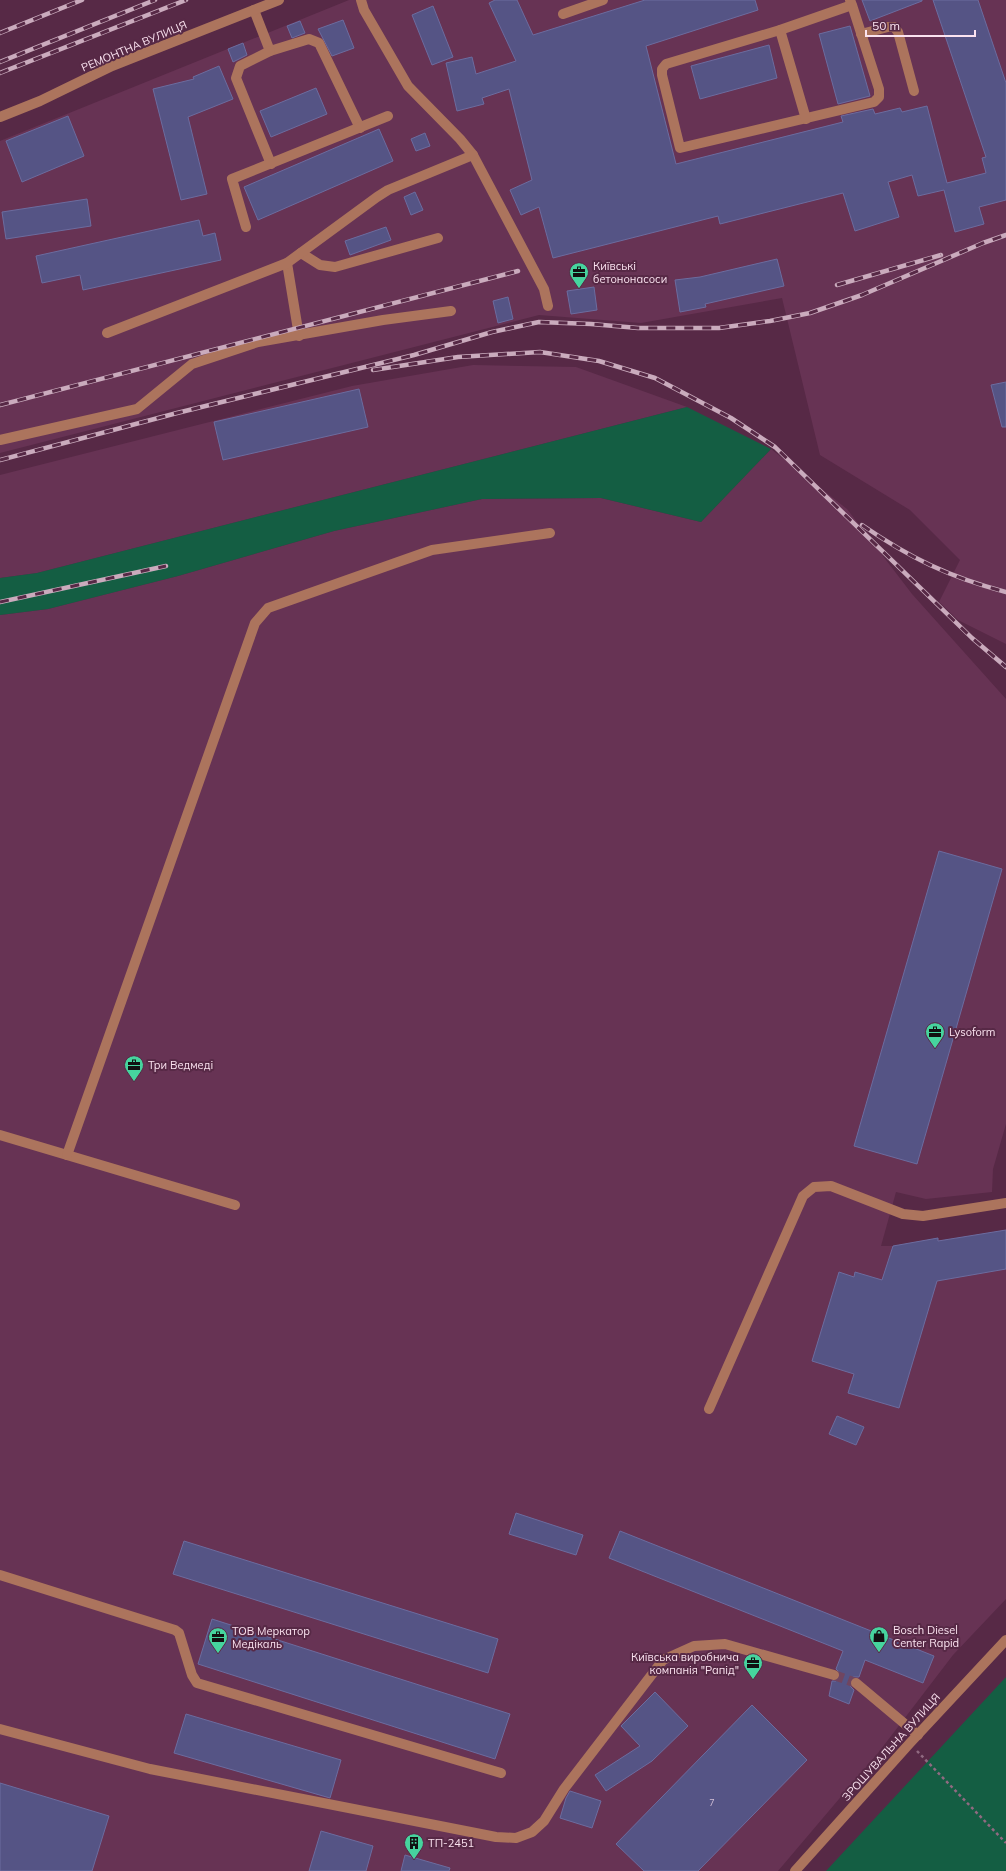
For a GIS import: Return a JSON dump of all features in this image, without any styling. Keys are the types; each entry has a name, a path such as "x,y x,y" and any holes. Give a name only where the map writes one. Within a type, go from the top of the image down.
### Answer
{"street":[{"name":"РЕМОНТНА ВУЛИЦЯ","path":"0,117 40,101 112,66 279,0"},
{"path":"361,0 364,10 408,86 460,139 472,154 544,290 548,306"},
{"path":"563,14 603,0"},
{"path":"851,2 879,89 879,97 874,102 680,148 662,75 662,69 666,64 780,30 851,2"},
{"path":"254,10 270,51"},
{"path":"861,34 888,27 894,27 898,32 914,91"},
{"path":"780,30 806,119"},
{"path":"271,164 236,78 240,66 270,51 310,39 318,43 360,128"},
{"path":"246,227 232,179 388,116"},
{"path":"108,333 287,263 388,190 472,154"},
{"path":"301,253 320,265 335,267 438,238"},
{"path":"287,263 299,336"},
{"path":"0,440 136,409 192,364 258,342 383,320 451,311"},
{"path":"67,1155 255,623 261,614 268,608 432,550 550,533"},
{"path":"0,1135 235,1205"},
{"path":"709,1409 803,1196 814,1187 831,1186 903,1214 923,1216 1006,1203"},
{"path":"0,1575 175,1630 179,1633 192,1674 197,1683 501,1773"},
{"name":"ЗРОШУВАЛЬНА ВУЛИЦЯ","path":"795,1871 910,1743 1006,1640"},
{"path":"0,1729 150,1769 496,1837 516,1838 532,1832 544,1821 564,1789 663,1660 694,1646 725,1644 834,1675"},
{"path":"856,1683 918,1735"}],"path":[{"path":"910,1743 1006,1843"}],"shaded area":[{"path":"349,0 1006,0 1006,644 958,620 939,602 960,560 910,510 820,455 782,298 641,323 539,315 0,453 0,141"},
{"path":"473,365 576,367 687,407 37,573 0,578 0,475 352,386"},
{"path":"771,449 847,509 912,594 1006,699 1006,1124 993,1169 992,1192 926,1199 896,1192 881,1246 893,1246 938,1238 938,1241 1006,1230 1006,1599 953,1655 878,1753 778,1871 0,1871 0,615 48,609 178,576 334,531 482,499 601,498 701,522"}],"green space":[{"path":"687,407 771,449 701,522 601,498 482,499 334,531 178,576 48,609 0,615 0,578 37,573"},
{"path":"1006,1677 1006,1871 826,1871"}],"building":[{"path":"495,0 517,0 533,35 645,0 755,0 758,10 646,46 676,164 843,122 841,116 873,109 875,114 900,108 902,112 927,106 947,183 986,173 982,158 986,157 933,0 978,0 1006,83 1006,200 979,207 984,224 955,232 944,190 918,196 912,175 888,182 899,217 855,231 843,193 720,224 718,216 553,258 539,207 521,215 510,190 532,180 509,89 482,98 484,104 457,111 446,63 472,57 476,74 516,61 489,3"},
{"path":"862,0 922,0 922,1 870,21"},
{"path":"433,6 453,57 432,65 412,15"},
{"path":"343,20 354,48 332,56 318,29"},
{"path":"300,21 305,33 292,38 287,26"},
{"path":"850,26 870,96 838,104 819,34"},
{"path":"243,43 247,55 233,62 228,49"},
{"path":"769,45 777,78 700,99 691,66"},
{"path":"219,66 233,99 188,117 207,194 181,200 153,89 194,79 193,77"},
{"path":"316,88 327,114 271,137 260,111"},
{"path":"68,116 84,156 22,182 6,141"},
{"path":"379,129 393,161 258,220 244,187"},
{"path":"425,133 430,146 416,151 411,139"},
{"path":"415,192 423,210 411,215 404,197"},
{"path":"87,199 91,226 6,239 2,212"},
{"path":"199,220 203,236 215,233 221,260 83,290 80,275 42,283 36,256"},
{"path":"386,227 391,240 350,255 345,241"},
{"path":"777,259 784,286 705,304 706,307 680,312 675,280 700,277"},
{"path":"594,287 597,310 571,314 567,291"},
{"path":"508,297 513,319 498,323 493,301"},
{"path":"1006,382 1006,427 1002,427 991,385"},
{"path":"359,389 368,427 223,460 214,422"},
{"path":"939,851 1002,869 917,1164 854,1146"},
{"path":"1006,1230 1006,1269 937,1281 899,1408 848,1393 854,1374 812,1361 839,1272 854,1277 855,1272 882,1280 893,1246 938,1238 938,1241"},
{"path":"837,1416 864,1427 856,1445 829,1434"},
{"path":"516,1513 583,1535 576,1555 509,1534"},
{"path":"620,1531 934,1656 923,1683 865,1660 859,1677 853,1677 850,1682 850,1686 854,1690 849,1704 829,1696 832,1681 836,1681 840,1677 840,1673 836,1669 843,1651 609,1558"},
{"path":"184,1541 498,1639 488,1673 173,1574"},
{"path":"212,1619 510,1714 495,1759 198,1664"},
{"path":"655,1692 688,1726 652,1761 606,1791 595,1775 640,1746 621,1726"},
{"path":"752,1705 807,1760 698,1871 644,1871 616,1844"},
{"path":"186,1714 341,1760 330,1798 174,1753"},
{"path":"0,1783 109,1816 92,1871 0,1871"},
{"path":"570,1791 601,1801 592,1828 560,1818 566,1798"},
{"path":"321,1831 373,1846 366,1871 309,1871"},
{"name":"ТП-2451","path":"405,1855 450,1868 449,1871 401,1871"}],"tunnel":[{"path":"834,1675 856,1683"}],"railway":[{"path":"0,33 82,0"},
{"path":"0,62 155,0"},
{"path":"0,73 186,0"},
{"path":"0,460 177,413 414,355 492,332 539,322 638,328 719,328 770,321 810,313 862,295 983,243 1006,235"},
{"path":"837,285 941,255"},
{"path":"0,405 518,271"},
{"path":"373,370 458,357 540,352 599,361 655,378 731,418 775,447 972,638 1006,667"},
{"path":"862,525 914,557 948,573 1006,592"},
{"path":"0,602 166,566"}],"place":[{"name":"Київські бетононасоси","path":"579,289"},
{"name":"Lysoform","path":"935,1049"},
{"name":"Три Ведмеді","path":"134,1082"},
{"name":"Bosch Diesel Center Rapid","path":"879,1653"},
{"name":"ТОВ Меркатор Медікаль","path":"218,1654"},
{"name":"Київська виробнича компанія \"Рапід\"","path":"753,1680"},
{"name":"ТП-2451","path":"414,1860"}]}
